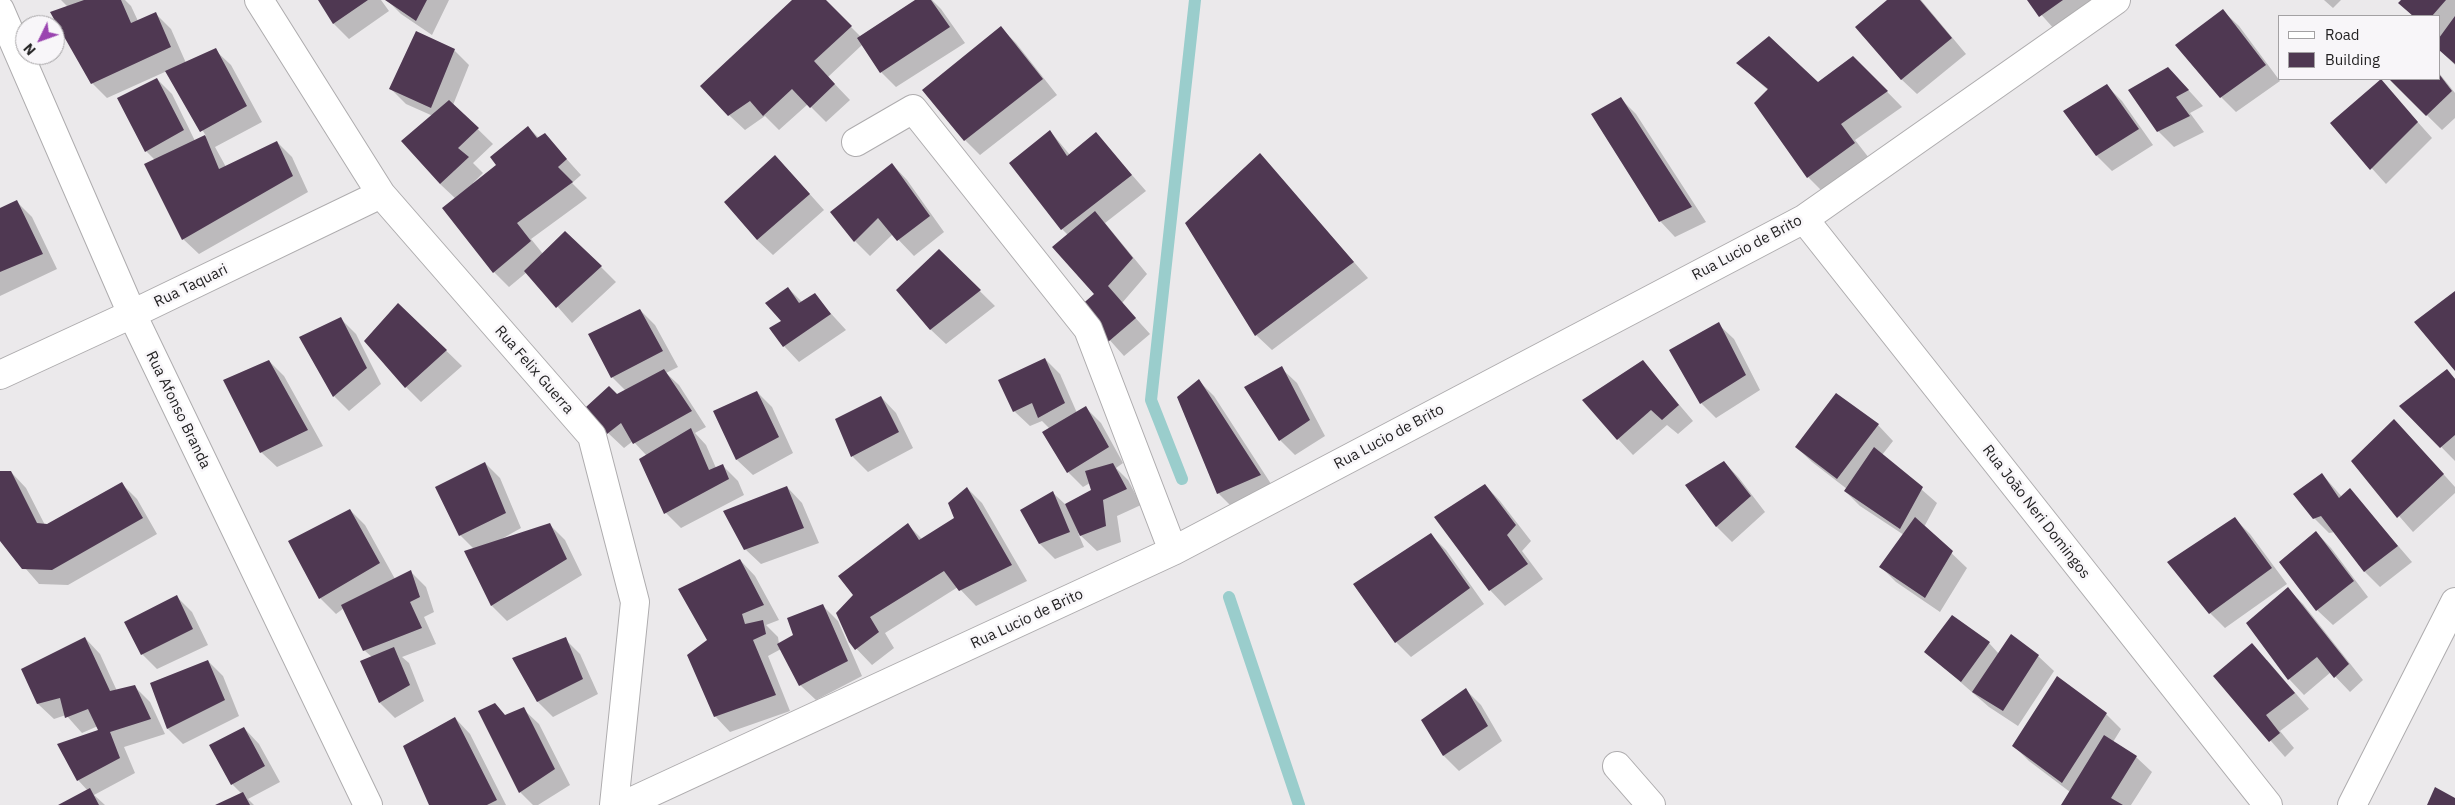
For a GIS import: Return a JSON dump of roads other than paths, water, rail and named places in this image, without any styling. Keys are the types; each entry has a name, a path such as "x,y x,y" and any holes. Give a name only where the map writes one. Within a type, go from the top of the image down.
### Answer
{"street":[{"name":"Rua Felix Guerra","path":"260,0 381,194 592,436 635,602 614,805"},
{"name":"Rua Lucio de Brito","path":"624,805 1173,551 1804,219 2116,0"},
{"name":"Rua Afonso Branda","path":"0,10 132,314 368,805"},
{"path":"856,142 913,109 1088,329 1173,551"},
{"name":"Rua Taquari","path":"0,375 132,314 381,194"},
{"name":"Rua João Neri Domingos","path":"1804,219 2268,805"},
{"path":"2352,805 2455,602"},
{"path":"1617,766 1651,805"}],"waterway":[{"path":"1182,479 1151,400 1195,0"},
{"path":"1229,597 1299,805"}]}
